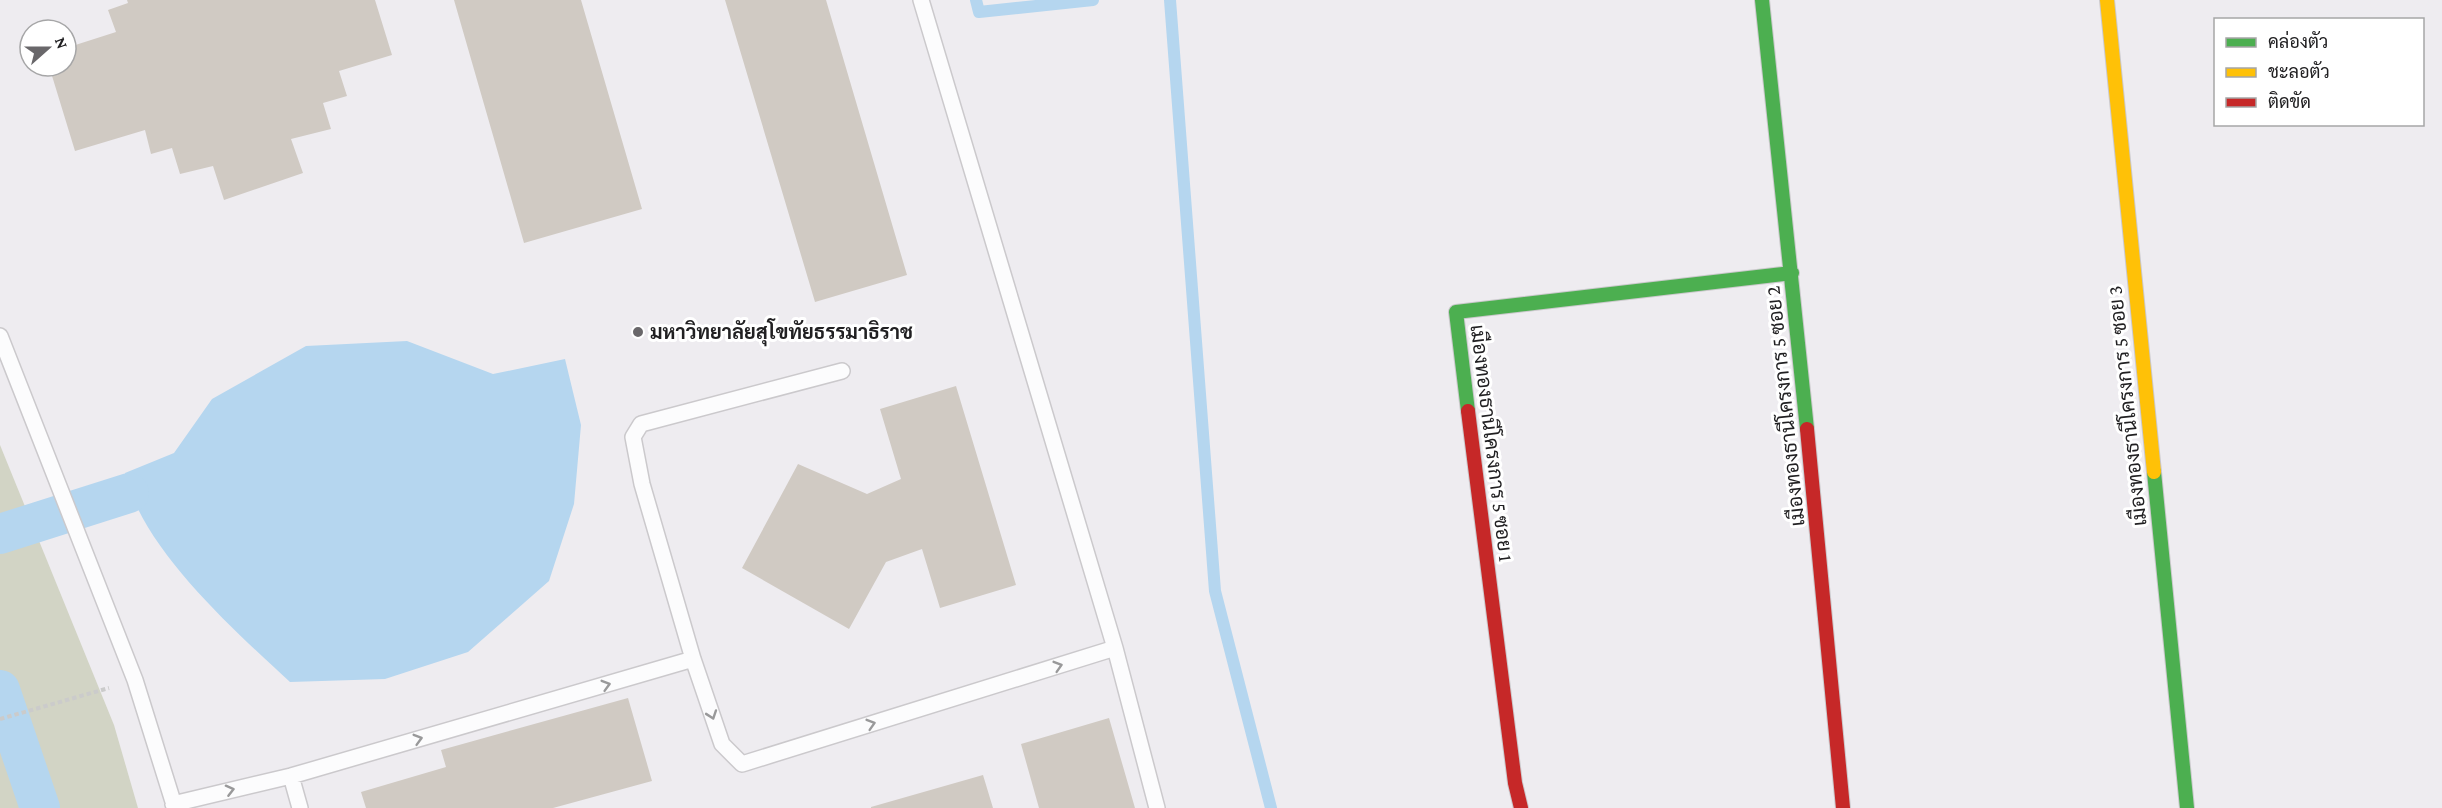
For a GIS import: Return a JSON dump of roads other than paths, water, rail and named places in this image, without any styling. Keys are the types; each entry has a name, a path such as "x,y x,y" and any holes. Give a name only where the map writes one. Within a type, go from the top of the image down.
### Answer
{"street":[{"name":"เมืองทองธานีโครงการ 5 ซอย 2","path":"1762,0 1792,273 1843,808"},
{"name":"เมืองทองธานีโครงการ 5 ซอย 3","path":"2107,0 2187,808"},
{"name":"เมืองทองธานีโครงการ 5 ซอย 1","path":"1521,808 1515,783 1456,312 1792,273"}],"lane":[{"path":"921,0 1115,648 1157,808"},
{"path":"0,336 135,680 174,806 291,776 693,659"},
{"path":"842,371 641,424 633,437 642,484 693,659 722,744 742,764 1115,648"},
{"path":"291,776 300,808"}],"water":[{"path":"407,341 493,374 565,359 581,425 574,504 549,581 468,652 385,679 290,682 218,613 170,559 134,501 125,473 174,453 212,399 306,346"}],"waterway":[{"path":"976,0 979,12 1093,0"},
{"path":"1170,0 1215,591 1271,808"},
{"path":"0,534 129,493"},
{"path":"0,690 40,808"}],"place":[{"name":"มหาวิทยาลัยสุโขทัยธรรมาธิราช","path":"638,332"}]}
